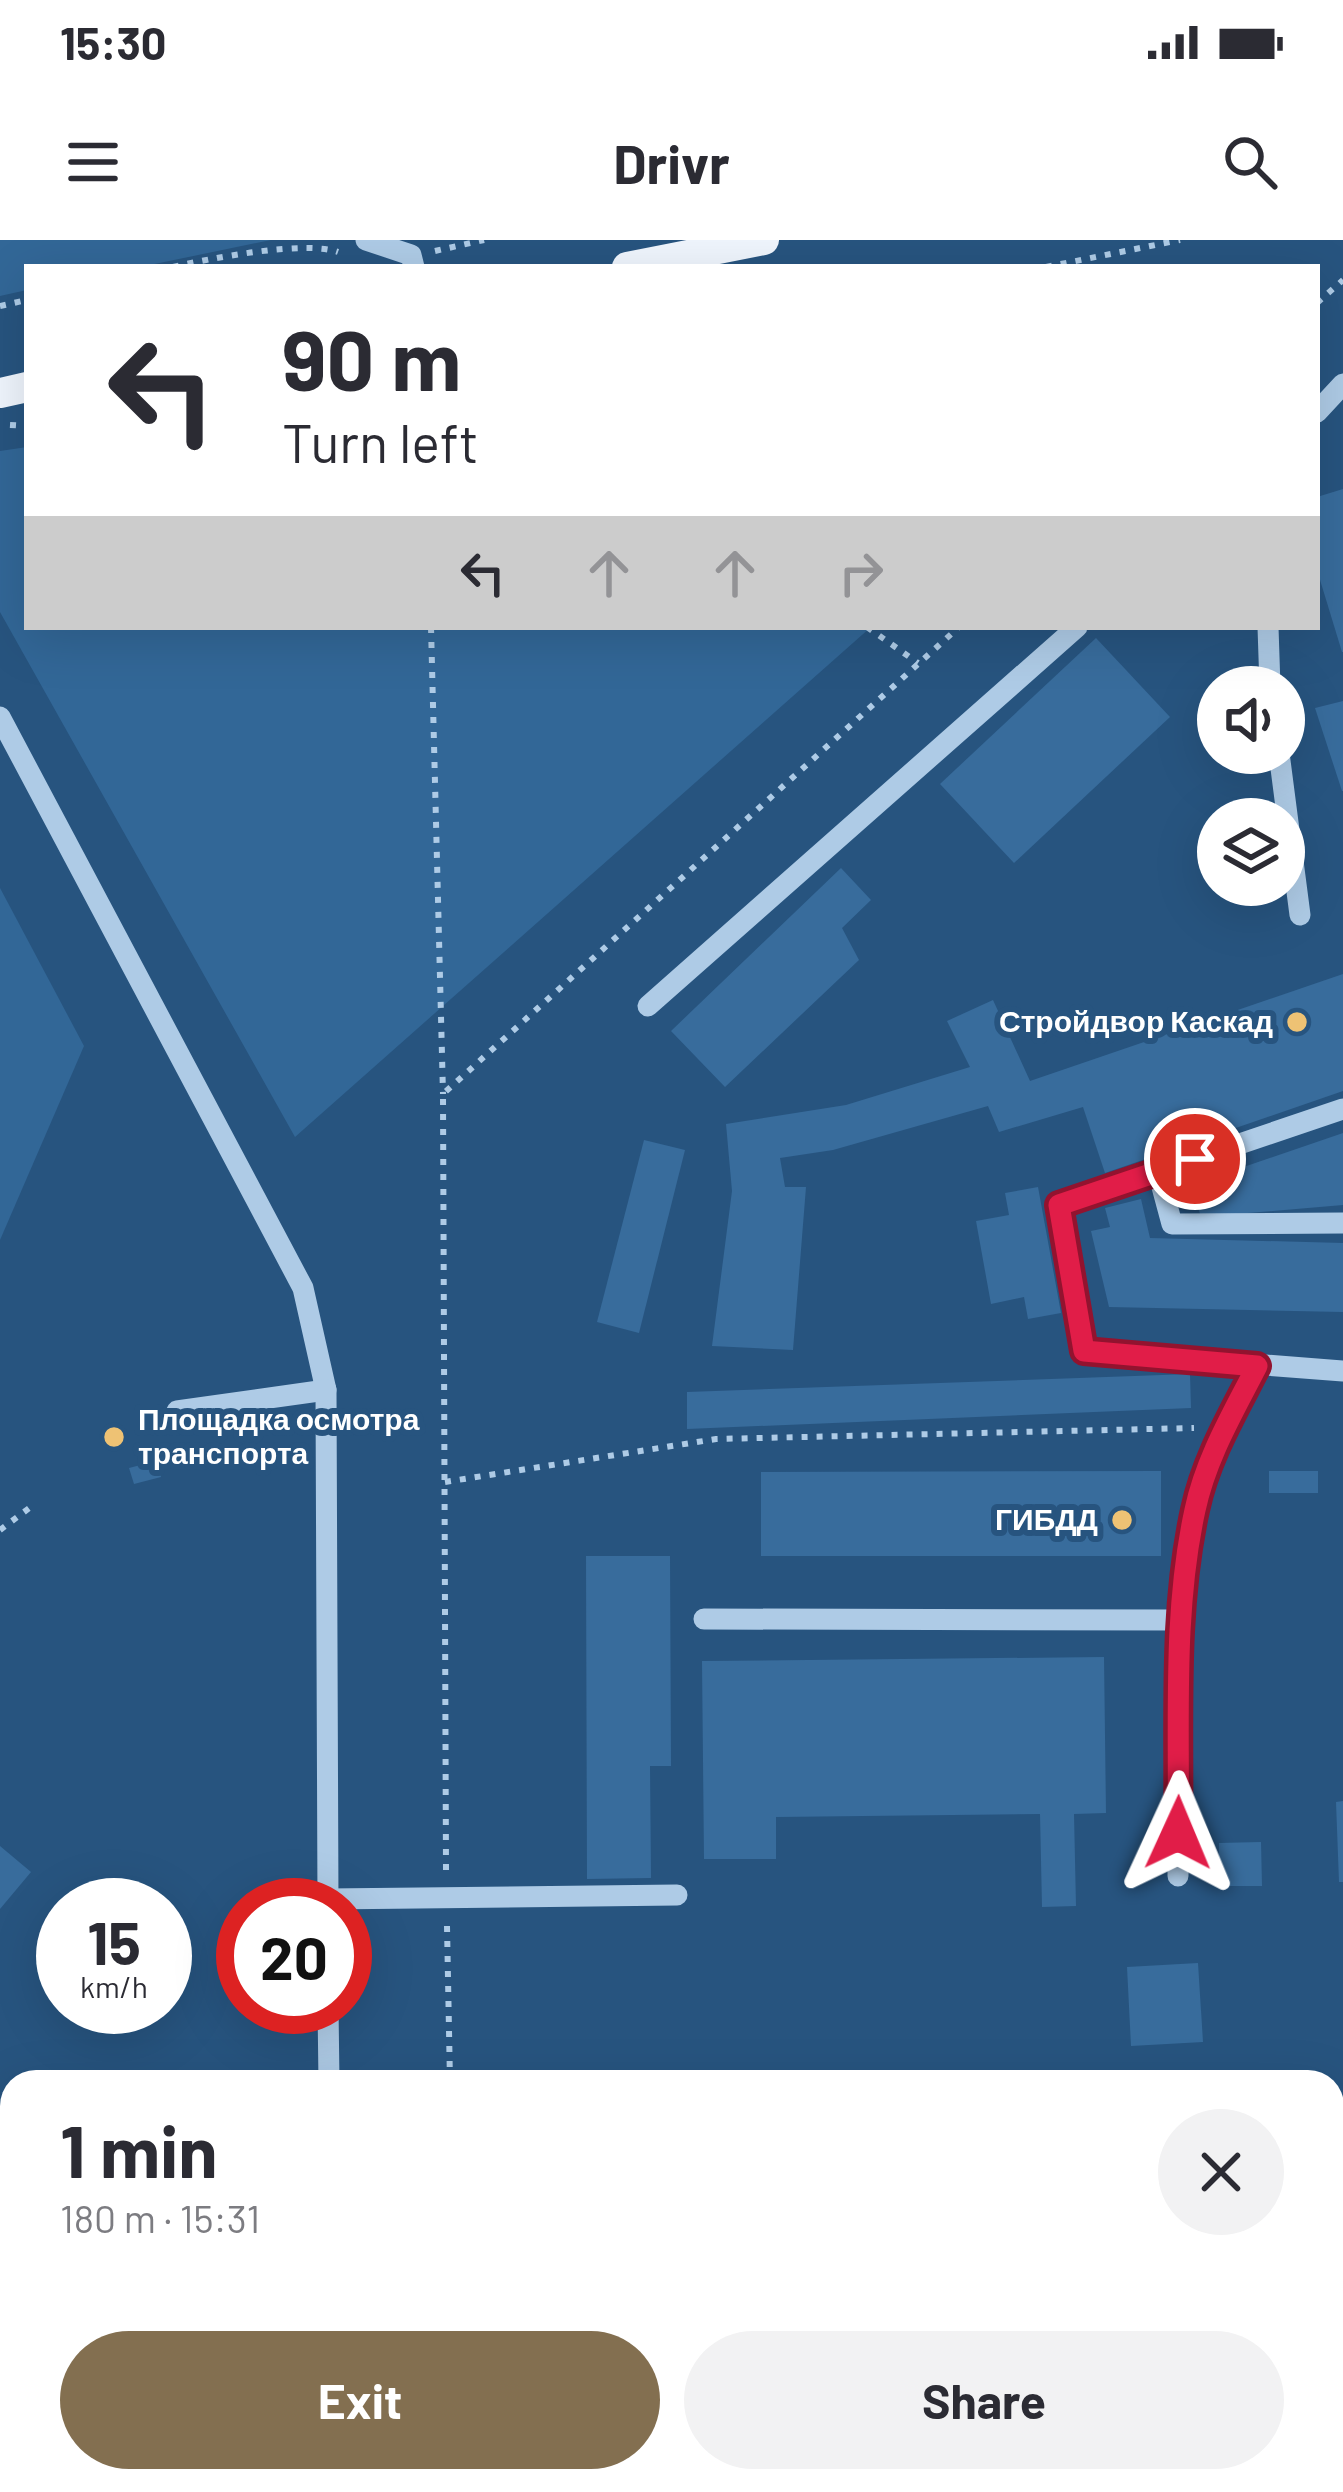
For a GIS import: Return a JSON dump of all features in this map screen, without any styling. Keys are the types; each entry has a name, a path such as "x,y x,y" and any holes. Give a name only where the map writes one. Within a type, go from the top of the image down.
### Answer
{"main road":[{"path":"642,264 764,240"}],"street":[{"path":"366,240 413,261"},
{"path":"1320,409 1343,384"},
{"path":"648,1006 1074,630"},
{"path":"1268,630 1269,666"},
{"path":"0,717 303,1288 326,1390 328,1878"},
{"path":"1282,774 1300,914"},
{"path":"1343,1109 1059,1205 1084,1351 1343,1370"},
{"path":"1158,1172 1172,1224 1343,1223"},
{"path":"1178,1876 1181,1620 1195,1510 1226,1427 1257,1366"},
{"path":"177,1412 326,1390"},
{"path":"704,1619 1181,1620"},
{"path":"372,1901 676,1895"},
{"path":"328,2034 329,2070"}],"path":[{"path":"413,261 484,240"},
{"path":"1061,264 1180,240"},
{"path":"187,264 276,245 326,243 342,255"},
{"path":"1320,301 1343,280"},
{"path":"431,630 443,1094 450,2070"},
{"path":"871,630 919,664"},
{"path":"443,1094 956,630"},
{"path":"445,1482 716,1439 1226,1427"},
{"path":"0,1530 36,1503"}],"shaded area":[{"path":"0,240 271,240 155,264 24,264 24,291 0,296"},
{"path":"24,447 24,630 868,630 295,1137 0,612 0,451"},
{"path":"0,888 84,1046 0,1240"}],"building":[{"path":"1343,489 1343,652 1320,580 1320,496"},
{"path":"1096,638 1170,717 1014,863 940,784"},
{"path":"1343,701 1343,791 1342,791 1315,708"},
{"path":"841,868 871,900 842,928 859,960 725,1087 671,1031"},
{"path":"1343,974 1343,1091 1105,1173 1083,1107 999,1132 988,1106 833,1150 780,1158 785,1187 806,1187 793,1350 712,1346 732,1191 726,1124 846,1105 970,1067 947,1021 993,1000 1030,1081"},
{"path":"1343,1133 1343,1205 1201,1217 1191,1185"},
{"path":"644,1140 685,1150 639,1333 597,1322"},
{"path":"1038,1187 1061,1313 1028,1319 1024,1297 991,1304 976,1221 1009,1215 1005,1193"},
{"path":"1141,1199 1150,1238 1343,1243 1343,1312 1109,1307 1091,1231 1110,1227 1105,1208"},
{"path":"1190,1374 1191,1408 687,1429 687,1392"},
{"path":"156,1461 161,1477 134,1484 129,1468"},
{"path":"1161,1471 1161,1556 761,1556 761,1472"},
{"path":"1269,1471 1318,1471 1318,1493 1269,1493"},
{"path":"586,1556 670,1556 671,1766 650,1766 651,1878 587,1879"},
{"path":"1104,1657 1106,1813 1074,1814 1076,1906 1042,1907 1040,1814 776,1817 776,1859 704,1859 702,1661"},
{"path":"1343,1801 1343,1882 1339,1882 1336,1802"},
{"path":"1261,1842 1262,1886 1219,1886 1219,1843"},
{"path":"0,1846 31,1872 0,1909"},
{"path":"1198,1963 1203,2042 1131,2046 1127,1967"}],"place":[{"name":"Стройдвор Каскад","path":"1297,1022"},
{"name":"Площадка осмотра транспорта","path":"114,1437"},
{"name":"ГИБДД","path":"1122,1520"}],"route":[{"path":"1178,1833 1181,1620 1195,1510 1213,1452 1257,1366 1084,1351 1059,1205 1195,1159"}]}
